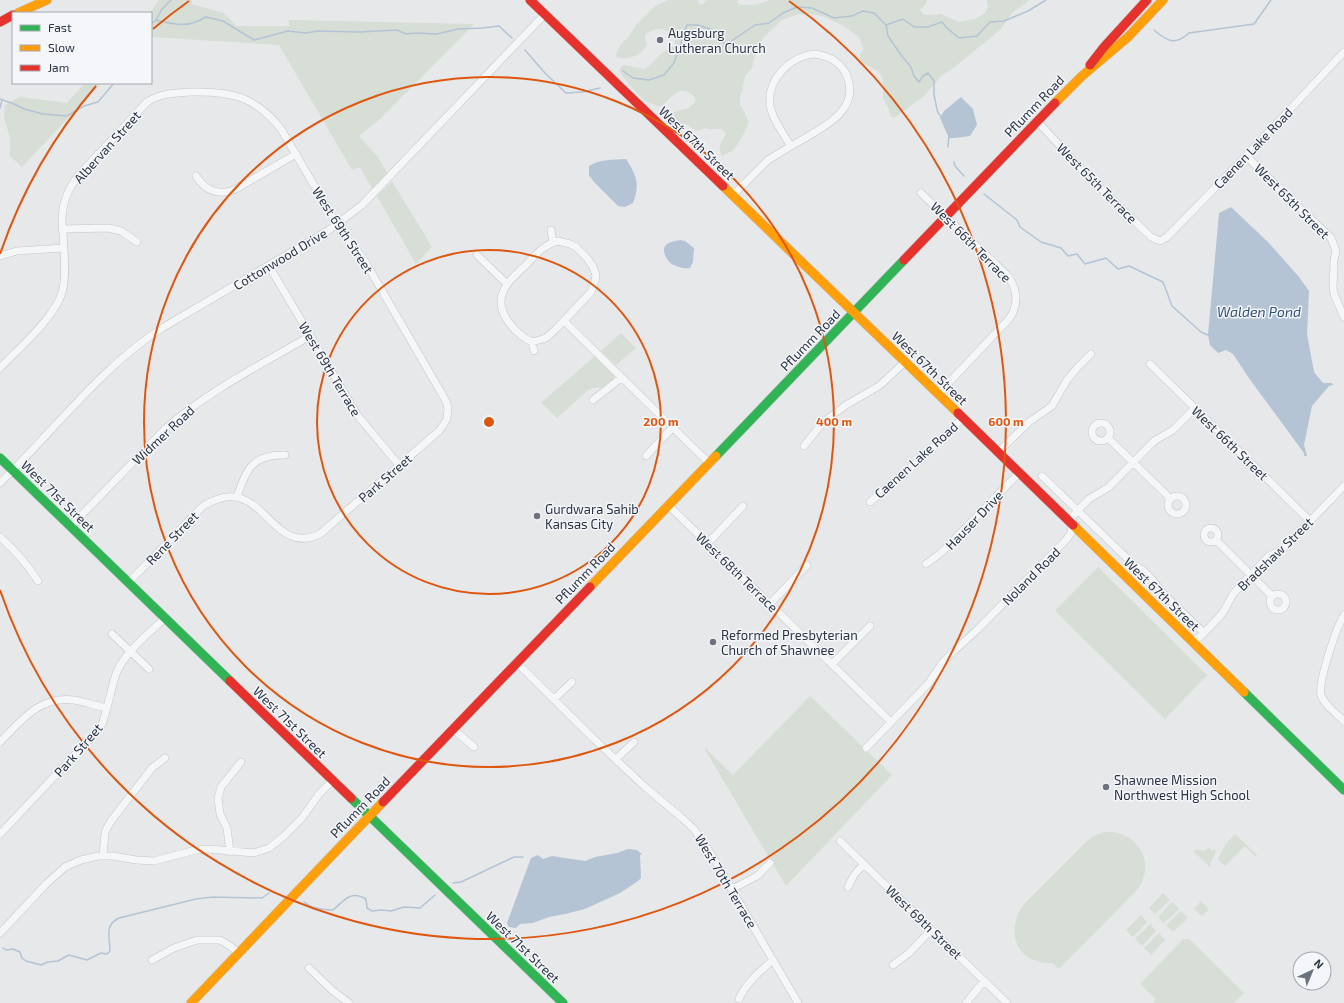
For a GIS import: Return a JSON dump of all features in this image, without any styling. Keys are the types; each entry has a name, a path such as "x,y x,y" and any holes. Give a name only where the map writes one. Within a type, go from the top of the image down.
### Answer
{"street":[{"path":"20,12 47,0"},
{"name":"West 67th Street","path":"530,0 963,418 1219,669 1343,786"},
{"name":"Pflumm Road","path":"1082,76 1100,52 1147,0"},
{"name":"Pflumm Road","path":"191,1003 709,462 947,217 1037,121 1082,76 1128,37 1163,0"},
{"name":"Cottonwood Drive","path":"0,483 98,382 136,346 162,328 269,266 337,224 373,194 545,14"},
{"path":"0,22 12,16"},
{"name":"Caenen Lake Road","path":"1160,241 1167,237 1246,156 1344,52"},
{"path":"733,196 768,160 791,146 837,117 846,107 849,98 849,80 845,72 834,60 824,55 806,54 787,65 774,82 771,90 771,111 791,146"},
{"name":"West 69th Street","path":"170,93 215,92 229,94 248,100 264,110 273,119 281,129 347,241 363,258 446,401 448,408 446,419"},
{"name":"Albervan Street","path":"0,368 45,322 57,305 64,282 62,209 71,185 78,175 147,102 155,97 170,93"},
{"name":"West 65th Terrace","path":"1037,121 1085,173 1151,236 1160,241"},
{"path":"196,176 200,182 210,190 217,192 228,192 296,154"},
{"name":"West 65th Street","path":"1246,156 1337,244 1334,260 1333,288 1344,317"},
{"name":"West 66th Terrace","path":"922,193 1011,280 1016,293 1015,308 1009,319 938,394"},
{"path":"62,228 109,228 121,231 137,242"},
{"path":"551,230 553,242"},
{"path":"532,342 546,338 564,321 590,292 595,281 596,275 593,267 581,251 564,241 553,242 547,245 532,258 507,284 502,297 504,314 518,333 532,342 534,351"},
{"path":"0,256 17,251 63,248"},
{"path":"477,255 507,284"},
{"name":"West 69th Terrace","path":"269,266 358,416 399,465"},
{"path":"564,321 672,428 709,462"},
{"name":"Widmer Road","path":"70,527 165,429 181,415 215,391 310,336"},
{"path":"998,452 1029,422 1052,406 1067,380 1092,354"},
{"path":"804,446 820,426 830,417 879,386 905,362"},
{"name":"West 66th Street","path":"1150,364 1194,409 1310,521"},
{"path":"593,400 621,378"},
{"name":"Noland Road","path":"866,748 928,684 943,662 978,629 1066,540 1071,533 1073,516 1078,510 1089,499 1109,487 1154,441 1173,430 1194,409"},
{"name":"Caenen Lake Road","path":"870,502 923,457 963,418"},
{"name":"Park Street","path":"237,497 245,499 254,505 282,532 289,536 306,539 320,534 439,431 446,419"},
{"path":"646,456 672,428"},
{"path":"1108,438 1132,463 1171,499"},
{"path":"237,497 242,480 247,471 254,464 266,456 284,455"},
{"name":"West 71st Street","path":"0,458 563,1003"},
{"name":"Hauser Drive","path":"926,564 942,552 1019,473"},
{"name":"West 67th Street","path":"1042,476 1134,565 1140,568 1204,633"},
{"name":"Bradshaw Street","path":"1192,641 1200,637 1226,609 1233,594 1250,575 1269,556 1283,549 1344,486"},
{"name":"Rene Street","path":"128,583 203,506 213,499 231,496 237,497"},
{"name":"West 68th Terrace","path":"668,505 891,722"},
{"path":"708,543 743,506"},
{"path":"0,537 28,566 38,581"},
{"path":"1216,540 1272,596"},
{"path":"770,604 807,565"},
{"path":"1344,615 1334,637 1320,684 1321,696 1326,703 1344,720"},
{"name":"Park Street","path":"0,834 91,738 103,722 116,674 123,661 165,618"},
{"path":"832,664 870,626"},
{"path":"112,634 149,668"},
{"name":"West 70th Terrace","path":"517,662 590,735 644,786 694,829 711,854 798,1003"},
{"path":"554,699 572,682"},
{"path":"0,742 32,710 52,702 75,700 107,708"},
{"path":"453,729 474,747"},
{"path":"616,759 634,742"},
{"path":"104,856 105,832 110,821 152,768 165,758"},
{"path":"230,852 227,828 220,814 218,798 221,787 241,762"},
{"path":"0,933 47,883 65,867 81,860 113,856 154,861 196,850 209,849 254,853 269,848 284,836 302,818 319,794 332,781"},
{"name":"West 69th Street","path":"840,841 1007,1003"},
{"path":"732,890 757,876 770,863"},
{"path":"848,887 854,875 864,864"},
{"path":"893,965 909,953 932,930"},
{"path":"152,960 174,948 197,940 220,940 238,953"},
{"path":"739,999 753,978 772,960"},
{"path":"309,968 333,991 349,1003"},
{"path":"966,1003 984,981"}],"shaded area":[{"path":"159,0 192,0 192,4 224,13 236,26 289,26 289,20 474,24 380,119 359,136 378,157 388,174 373,190 360,167 352,170 279,45 152,37 152,12 151,12"},
{"path":"668,0 698,0 699,4 703,4 706,0 739,0 737,2 738,4 751,5 770,0 927,0 925,5 920,9 923,14 941,14 959,22 975,19 985,13 988,8 987,0 1030,0 1012,13 1000,30 952,69 942,75 924,96 894,118 890,116 889,109 883,99 883,79 879,72 863,63 860,59 860,54 864,50 859,37 844,26 822,16 799,14 782,20 762,39 760,48 755,55 752,68 745,76 740,105 748,121 747,127 738,144 732,151 722,156 720,147 726,134 722,129 704,128 696,131 686,124 677,128 672,122 671,114 687,109 693,105 696,101 693,95 682,91 678,92 659,107 647,102 640,96 627,82 619,70 623,65 645,69 662,53 674,46 675,42 669,33 666,30 658,28 645,35 647,45 645,49 638,54 629,58 619,58 615,56 620,46 636,25 655,6"},
{"path":"84,84 100,84 22,167 10,156 10,138 4,117 5,105 20,97 67,103"},
{"path":"392,181 432,247 416,264 377,196"},
{"path":"621,333 636,348 616,365 601,351"},
{"path":"595,356 615,375 614,381 605,387 588,390 557,418 541,403"},
{"path":"1098,567 1207,675 1165,719 1055,611"},
{"path":"810,696 892,775 786,886 703,746 733,775"},
{"path":"1104,832 1126,836 1135,842 1141,851 1145,860 1145,870 1142,881 1136,891 1059,969 1053,963 1041,962 1028,957 1022,951 1015,937 1016,920 1019,912 1024,904 1085,843 1092,837"},
{"path":"1235,834 1257,855 1256,857 1245,846 1225,866 1218,859 1225,845"},
{"path":"1209,848 1212,851 1214,849 1216,851 1210,867 1193,851 1196,849 1203,851"},
{"path":"1163,893 1170,900 1155,914 1149,908"},
{"path":"1201,901 1209,909 1202,916 1194,909"},
{"path":"1172,902 1179,909 1164,923 1158,917"},
{"path":"1181,911 1188,918 1173,932 1166,925"},
{"path":"1141,915 1147,922 1133,937 1126,930"},
{"path":"1150,924 1156,931 1142,946 1135,939"},
{"path":"1159,933 1165,940 1151,955 1144,948"},
{"path":"1183,939 1189,939 1244,993 1234,1003 1153,1003 1156,999 1140,984"}],"water":[{"path":"961,97 973,109 977,125 970,136 949,138 940,118 944,111"},
{"path":"626,159 633,170 637,185 633,203 625,207 618,206 594,182 589,175 589,166 602,161"},
{"name":"Walden Pond","path":"1231,207 1269,243 1299,277 1309,291 1307,334 1314,372 1323,383 1332,383 1333,385 1329,386 1312,406 1304,445 1307,456 1304,456 1304,453 1233,354 1226,350 1218,353 1210,345 1208,335 1219,213"},
{"path":"680,240 685,241 694,248 693,262 690,268 682,268 672,264 665,254 664,248 666,245"},
{"path":"628,849 637,850 642,854 640,855 641,878 620,893 585,909 549,917 533,923 520,924 516,928 509,927 507,923 531,858 538,855 543,859 552,856 585,861"}],"waterway":[{"path":"156,20 162,9 171,0"},
{"path":"886,25 903,19 914,27 928,27 942,22 959,38 977,36 990,22 1004,21 1028,11 1046,0"},
{"path":"1154,30 1163,37 1175,41 1189,33 1254,24 1271,0"},
{"path":"623,71 633,78 649,80 664,75 674,63 687,25 698,25 712,30 717,40 727,44 755,25 769,23 783,13 797,7 812,8 834,18 852,16 863,11 874,13 886,25 888,36 911,67 914,76 919,82 923,76 928,73 934,81 934,95 938,113 941,116"},
{"path":"152,23 156,20 176,24 188,24 206,17 223,21 254,40 288,31 305,33 318,31 359,32 397,30 406,34 437,34 458,29 499,26 512,38"},
{"path":"525,50 545,73 566,93 583,92 600,88"},
{"path":"0,99 24,109 43,114 67,116 84,106 98,102 113,84"},
{"path":"0,108 2,100"},
{"path":"948,147 949,135"},
{"path":"954,162 955,166 964,176"},
{"path":"984,194 1017,220 1020,227 1041,242 1061,248 1068,256 1077,254 1085,264 1106,258 1118,269 1129,266 1163,282 1172,306 1201,332 1208,335"},
{"path":"453,883 461,882 514,857 523,857"},
{"path":"3,948 6,950 13,949 20,952 22,958 26,961 41,965 48,962 58,961 69,955 87,960 101,953 107,954 110,951 109,932 111,924 119,918 196,899 213,897 262,898 269,893"},
{"path":"304,902 317,909 333,910 348,897 360,896 366,899 367,908 372,911 391,911 404,907 420,908 435,895"}],"traffic: fast":[{"path":"716,456 904,260"},
{"path":"0,458 230,681"},
{"path":"1244,692 1344,790"},
{"path":"351,798 563,1003"}],"traffic: slow":[{"path":"20,12 47,0"},
{"path":"1055,103 1082,76 1128,37 1163,0"},
{"path":"723,186 958,413"},
{"path":"590,587 716,456"},
{"path":"1073,525 1244,692"},
{"path":"191,1003 383,802"}],"traffic: jam":[{"path":"530,0 723,186"},
{"path":"1090,65 1104,47 1147,0"},
{"path":"0,22 12,16"},
{"path":"904,260 1055,103"},
{"path":"958,413 1073,525"},
{"path":"383,802 590,587"},
{"path":"230,681 351,798"}],"place":[{"name":"Augsburg Lutheran Church","path":"660,40"},
{"name":"Gurdwara Sahib Kansas City","path":"537,516"},
{"name":"Reformed Presbyterian Church of Shawnee","path":"713,642"},
{"name":"Shawnee Mission Northwest High School","path":"1106,787"}]}
